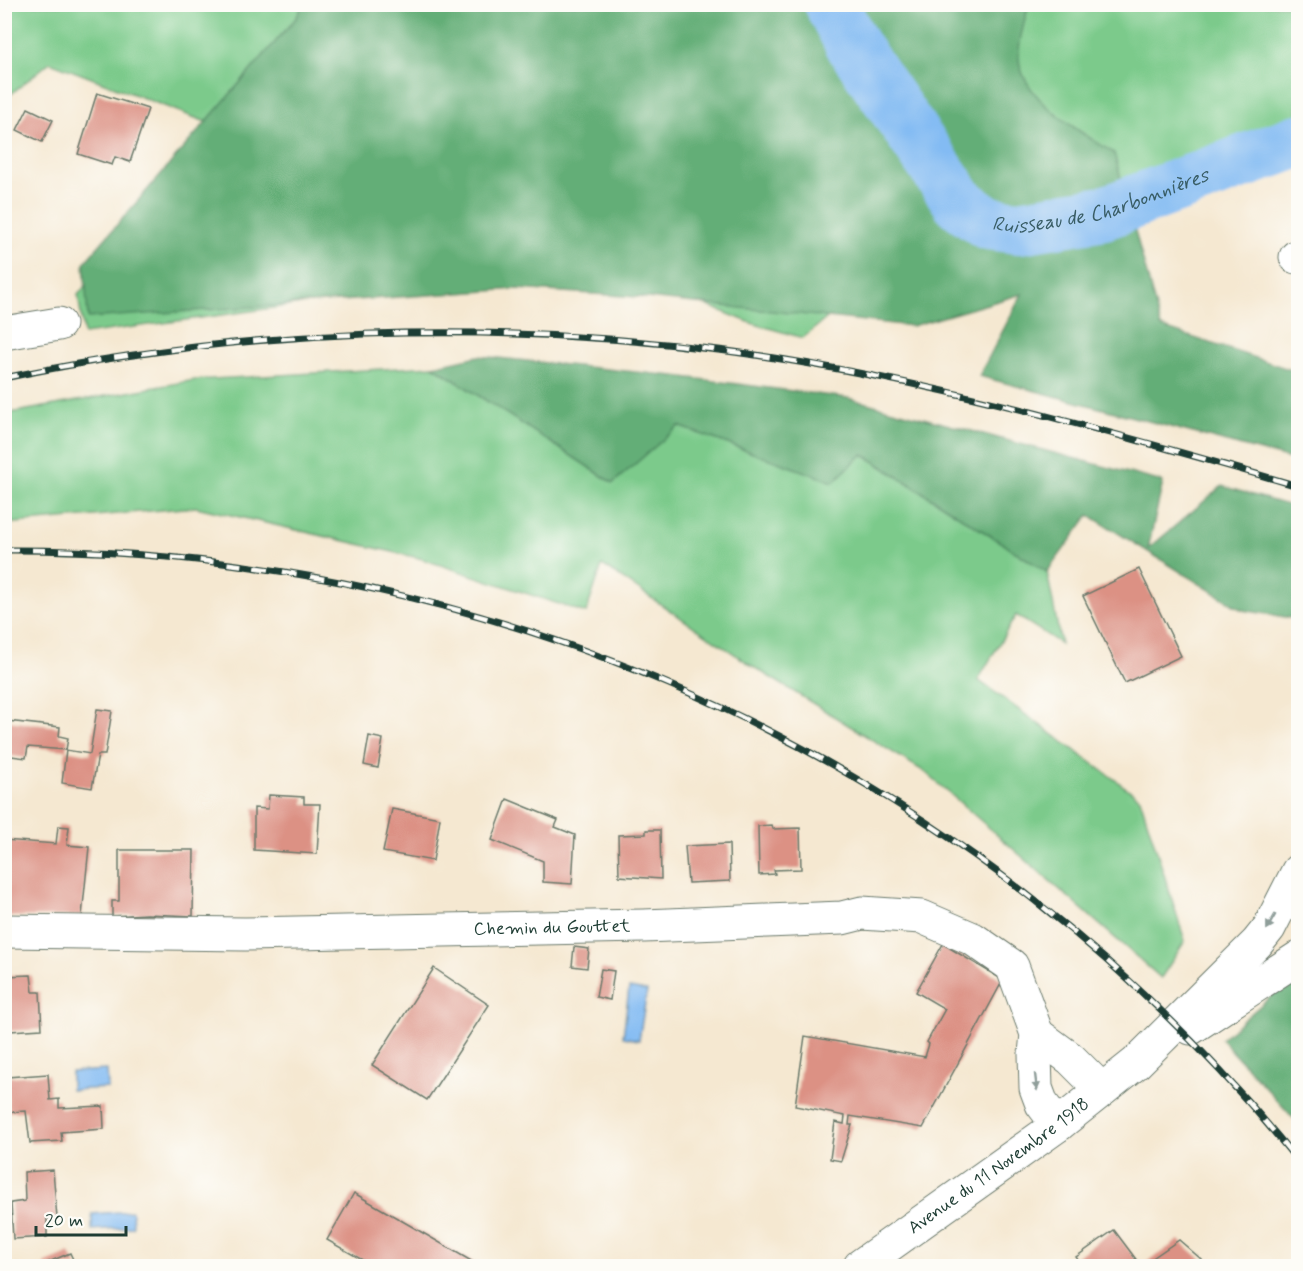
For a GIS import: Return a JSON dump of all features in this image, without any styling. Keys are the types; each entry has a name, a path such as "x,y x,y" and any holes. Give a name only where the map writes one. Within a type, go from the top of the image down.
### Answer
{"street":[{"path":"4,333 59,324"},
{"name":"Avenue du 11 Novembre 1918","path":"1136,1063 1257,942 1269,927 1299,871"},
{"name":"Chemin du Gouttet","path":"4,931 256,934 644,927 842,918 862,913 922,917 973,939 1012,966 1037,1034 1036,1088 1042,1104 1058,1125"},
{"name":"Avenue du 11 Novembre 1918","path":"860,1266 1058,1125 1136,1063 1299,957"},
{"path":"1037,1034 1071,1059 1102,1090"}],"green space":[{"path":"5,5 303,5 297,18 206,122 50,62 5,99"},
{"path":"303,5 1029,5 1019,50 1020,67 1027,83 1052,111 1114,153 1161,327 1298,372 1298,461 979,376 1022,294 912,326 638,297 517,289 88,318 84,263 296,18"},
{"path":"318,5 1298,5 1298,128 1150,187 1088,205 969,200 803,338 751,323 676,293 516,289 389,292 84,334 78,295"},
{"path":"478,356 675,376 848,398 1163,482 1148,549 1222,486 1298,508 1298,619 1242,610 1089,515 1047,572 863,454 833,482 679,426 613,483 433,366"},
{"path":"433,366 613,483 678,426 833,482 862,454 1047,572 1061,644 1016,615 978,680 1140,798 1185,941 1161,978 925,772 760,671 602,565 586,613 419,558 196,507 5,524 5,414 195,380"},
{"path":"1296,975 1298,976 1298,1123 1221,1039"}],"water":[{"path":"629,988 647,991 639,1040 623,1037"},
{"path":"107,1070 108,1088 71,1090 71,1072"},
{"path":"132,1211 133,1227 92,1230 92,1214"}],"building":[{"path":"97,93 148,109 130,162 115,157 112,165 78,154"},
{"path":"28,108 53,120 42,142 17,130"},
{"path":"1139,569 1181,656 1125,683 1083,596"},
{"path":"97,709 112,711 105,755 98,755 92,788 62,783 66,750 90,754"},
{"path":"4,718 7,721 60,727 59,736 68,738 66,750 28,747 26,758 4,755"},
{"path":"369,736 383,739 378,768 364,765"},
{"path":"269,795 304,797 304,804 320,804 317,854 254,850 254,808 268,809"},
{"path":"507,799 558,820 555,827 575,835 572,884 543,882 543,861 492,840"},
{"path":"392,809 440,818 433,861 383,852"},
{"path":"772,825 773,829 800,828 801,869 774,870 775,874 759,875 758,826"},
{"path":"58,826 69,827 67,845 89,847 82,916 4,917 4,840 56,844"},
{"path":"646,830 660,830 661,879 619,876 618,835 646,834"},
{"path":"729,844 730,881 688,883 685,846"},
{"path":"119,850 194,850 193,916 147,914 112,916 112,901 119,901"},
{"path":"943,944 1003,980 923,1128 850,1116 849,1125 852,1125 841,1161 830,1159 835,1122 844,1124 845,1116 795,1106 805,1036 925,1057 929,1044 927,1042 945,1009 916,992"},
{"path":"574,947 589,949 587,968 572,966"},
{"path":"434,968 489,1005 427,1100 372,1065"},
{"path":"601,969 614,971 610,1000 596,997"},
{"path":"31,975 33,992 40,992 42,1029 10,1031 9,1012 4,1013 4,976"},
{"path":"48,1074 50,1100 59,1099 59,1108 103,1106 104,1129 61,1132 62,1141 30,1143 26,1111 9,1112 7,1077"},
{"path":"53,1170 57,1218 47,1219 47,1237 13,1239 11,1203 25,1201 24,1172"},
{"path":"354,1193 480,1266 373,1266 327,1240"},
{"path":"1114,1230 1141,1266 1082,1266 1076,1257"},
{"path":"1179,1240 1209,1266 1141,1266"},
{"path":"70,1253 76,1266 45,1266 44,1264"}],"waterway":[{"name":"Ruisseau de Charbonnières","path":"831,4 853,46 960,203 988,223 1019,227 1104,213 1298,141"}],"railway":[{"path":"4,378 93,361 183,348 274,339 365,334 456,333 547,335 637,341 727,351 872,375 1086,426 1298,486"},
{"path":"4,550 191,559 373,589 551,639 721,707 883,795 1034,900 1173,1022 1298,1161"}]}
